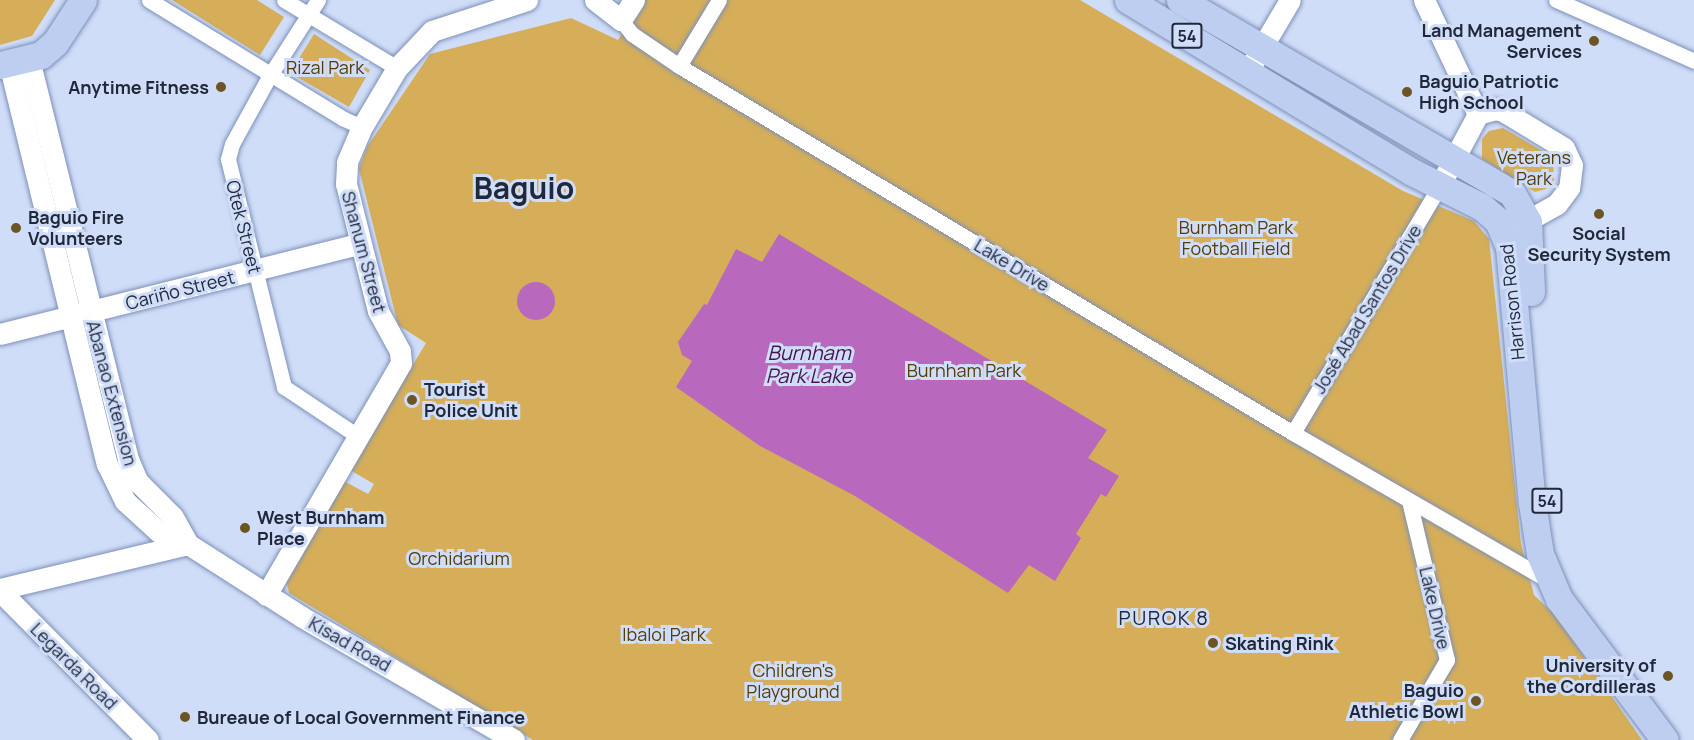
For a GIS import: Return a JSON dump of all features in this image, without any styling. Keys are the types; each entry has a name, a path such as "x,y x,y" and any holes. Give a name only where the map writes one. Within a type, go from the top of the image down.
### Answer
{"highway":[{"path":"13,62 41,55 55,43 83,0"},
{"name":"Harrison Road","path":"1128,0 1454,159 1512,193 1535,371 1552,545 1571,589 1683,740"},
{"name":"Harrison Road","path":"1180,0 1255,61 1412,172 1516,227"},
{"name":"Harrison Road","path":"1516,227 1535,529 1549,581 1665,740"}],"street":[{"path":"149,0 270,75 362,127"},
{"path":"284,0 397,68"},
{"name":"Otek Street","path":"318,0 270,75 228,151 284,387 358,437"},
{"name":"Shanum Street","path":"267,595 399,369 401,358 378,310 359,244 346,172 362,127 397,68 432,31 493,4 527,0"},
{"path":"611,8 634,0"},
{"path":"679,66 719,0"},
{"path":"1255,61 1290,0"},
{"path":"1424,0 1478,114"},
{"path":"1556,0 1694,62"},
{"name":"Lake Drive","path":"611,8 632,34 679,66 1293,433 1549,581"},
{"name":"Abanao Extension","path":"13,62 49,183 114,448 138,482 173,517 188,544"},
{"path":"1440,185 1478,114 1495,109 1503,111 1564,148 1569,155 1573,172 1569,188 1556,206 1516,227"},
{"name":"José Abad Santos Drive","path":"1293,433 1440,185"},
{"name":"Cariño Street","path":"0,334 359,244"},
{"name":"Lake Drive","path":"1400,740 1447,660 1409,500"},
{"path":"0,590 188,544"},
{"name":"Kisad Road","path":"188,544 267,595 514,740"},
{"name":"Legarda Road","path":"0,590 148,740"}],"green space":[{"path":"0,0 55,0 32,36 0,45"},
{"path":"172,0 257,0 284,17 260,55"},
{"name":"Burnham Park","path":"642,0 1080,0 1403,191 1474,221 1489,239 1521,544 1534,595 1555,615 1642,740 533,740 289,593 286,579 344,481 368,494 374,484 350,470 426,343 398,325 359,169 367,147 430,54 571,18 618,40"},
{"name":"Rizal Park","path":"314,34 370,70 349,107 290,73"},
{"name":"Veterans Park","path":"1503,128 1553,157 1554,180 1546,189 1535,192 1482,159 1482,139 1489,131"}],"water":[{"name":"Burnham Park Lake","path":"779,234 1107,430 1088,458 1119,476 1106,497 1101,494 1076,534 1081,538 1055,581 1029,565 1008,593 855,496 760,446 676,387 692,361 682,355 678,342 704,304 707,305 736,249 762,262"},
{"path":"536,282 543,283 549,288 554,294 554,308 549,314 543,319 536,320 529,319 523,314 518,308 517,301 518,294 523,288 529,283"}],"place":[{"name":"Land Management Services","path":"1594,41"},
{"name":"Anytime Fitness","path":"221,87"},
{"name":"Baguio Patriotic High School","path":"1407,92"},
{"name":"Social Security System","path":"1599,214"},
{"name":"Baguio Fire Volunteers","path":"16,228"},
{"name":"Tourist Police Unit","path":"412,400"},
{"name":"West Burnham Place","path":"245,528"},
{"name":"Skating Rink","path":"1213,643"},
{"name":"University of the Cordilleras","path":"1668,676"},
{"name":"Baguio Athletic Bowl","path":"1476,701"},
{"name":"Bureaue of Local Government Finance","path":"185,717"}],"district":[{"name":"Baguio","path":"524,188"},
{"name":"PUROK 8","path":"1164,617"}],"park label":[{"name":"Burnham Park Football Field","path":"1236,238"},
{"name":"Orchidarium","path":"459,558"},
{"name":"Ibaloi Park","path":"664,634"},
{"name":"Children's Playground","path":"793,681"}]}
